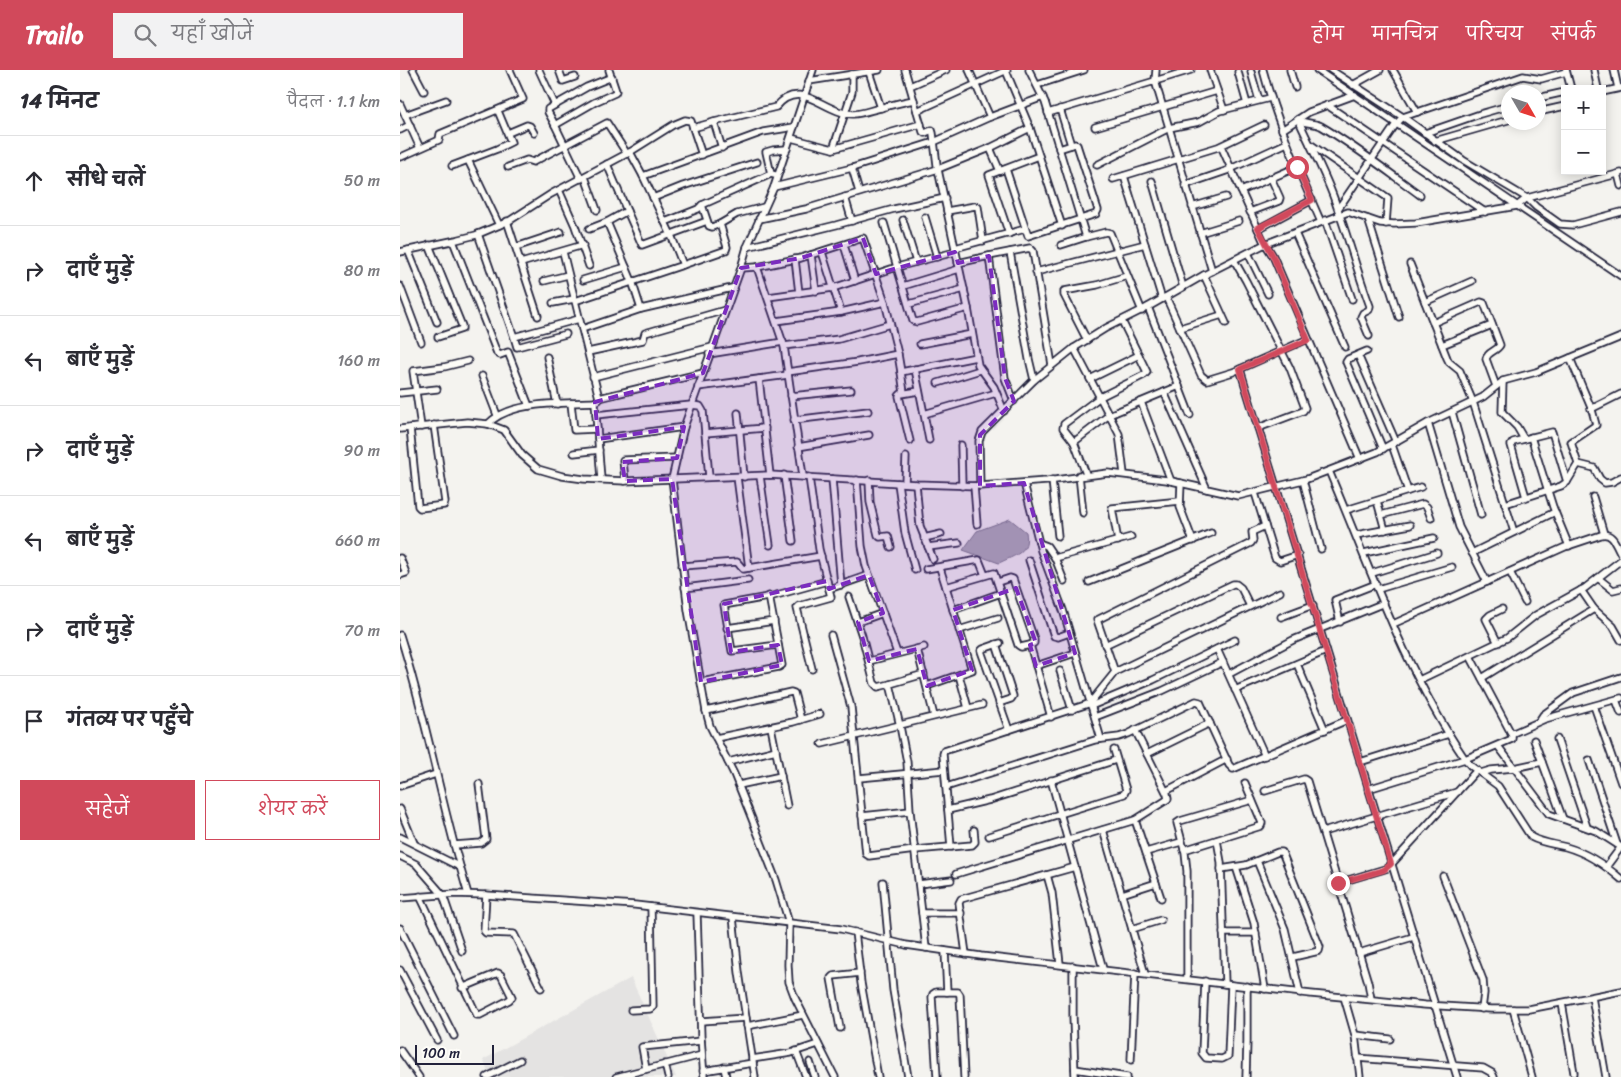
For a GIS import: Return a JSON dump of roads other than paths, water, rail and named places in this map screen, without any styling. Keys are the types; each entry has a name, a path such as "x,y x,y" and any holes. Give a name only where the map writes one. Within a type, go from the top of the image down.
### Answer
{"street":[{"path":"413,70 424,91"},
{"path":"401,157 439,140 440,134 524,99 510,70"},
{"path":"539,70 555,104"},
{"path":"559,70 563,81 574,77"},
{"path":"555,125 615,93 616,90 609,70"},
{"path":"665,222 774,175 787,150 813,70"},
{"path":"809,81 879,70"},
{"path":"905,70 924,133 930,130 933,131 938,169 968,308 976,357 980,370 996,393 1004,411"},
{"path":"910,86 935,72 946,70"},
{"path":"969,70 990,117"},
{"path":"917,111 997,72 1006,70 1030,128 1062,226"},
{"path":"1028,70 1043,97 1086,237"},
{"path":"1037,84 1084,70"},
{"path":"1156,70 1155,81 1212,271"},
{"path":"1048,113 1191,70"},
{"path":"1210,70 1224,110"},
{"path":"1263,70 1270,98 1287,143 1323,221 1352,299"},
{"path":"1290,70 1295,87"},
{"path":"1317,70 1355,96 1424,132 1621,276"},
{"path":"1331,70 1400,120 1522,202 1556,221 1564,224 1574,224 1621,212"},
{"path":"1353,85 1380,70"},
{"path":"1393,70 1417,112"},
{"path":"1594,70 1597,85"},
{"path":"1606,91 1620,88 1614,70"},
{"path":"1339,212 1359,178 1400,120 1417,112 1524,76 1541,79 1566,71 1570,85"},
{"path":"869,72 880,108"},
{"path":"1238,72 1247,104"},
{"path":"1251,72 1259,100"},
{"path":"833,149 852,92 852,74"},
{"path":"598,210 547,111 555,104 587,87 612,77"},
{"path":"1095,128 1217,91"},
{"path":"1546,96 1561,93"},
{"path":"693,128 776,107 780,101 804,94 833,109 854,114 914,100"},
{"path":"1282,130 1308,112 1355,96"},
{"path":"774,187 852,168 934,142 990,117 1043,97"},
{"path":"1097,165 1170,128 1199,122 1224,110 1270,98"},
{"path":"405,115 446,100"},
{"path":"400,104 420,148"},
{"path":"1327,105 1485,212"},
{"path":"1546,110 1561,107"},
{"path":"1424,132 1501,108"},
{"path":"1060,109 1071,145"},
{"path":"452,166 509,143 511,140 498,111"},
{"path":"1298,119 1339,212 1357,272 1370,306 1369,310 1361,316 1369,336"},
{"path":"1298,119 1308,124 1320,126 1372,160 1420,195"},
{"path":"400,252 478,234 507,221 559,190 629,153 666,129 685,120 691,120 702,155"},
{"path":"714,122 722,148"},
{"path":"1435,141 1501,122"},
{"path":"508,167 528,160 533,162 607,123 644,176 671,235 682,265"},
{"path":"791,138 833,149 921,124"},
{"path":"400,130 410,125"},
{"path":"508,134 527,125 530,126 534,133"},
{"path":"1113,179 1221,146 1264,125"},
{"path":"644,176 763,132 794,127"},
{"path":"759,219 806,209 938,169 990,148 1030,128"},
{"path":"1185,185 1231,169 1287,143"},
{"path":"1309,143 1388,198 1386,224"},
{"path":"990,148 1003,170 1027,235 1030,236 1081,220 1098,212 1077,145 1059,149"},
{"path":"1221,146 1250,212 1273,256 1360,459"},
{"path":"787,150 766,152 774,175 774,187 747,247 741,268 732,288 684,427 672,479 685,588 706,711 776,880 789,923 788,965 790,982 803,1015 834,1077"},
{"path":"1009,234 989,177 990,174 1039,156"},
{"path":"468,160 498,225"},
{"path":"653,198 683,186 757,162"},
{"path":"608,164 642,245 707,221"},
{"path":"1241,191 1297,167"},
{"path":"852,168 859,192"},
{"path":"976,524 980,435 1034,380 1074,348 1204,275 1266,244 1296,233 1339,212 1348,212 1386,224 1416,223 1485,212 1620,174 1621,186"},
{"path":"1596,175 1598,179"},
{"path":"1124,176 1144,244 1164,298 1204,378 1210,380 1308,340"},
{"path":"1250,212 1279,201 1280,198 1271,178"},
{"path":"1152,181 1184,287"},
{"path":"559,190 583,245 589,266"},
{"path":"844,197 852,221"},
{"path":"1192,207 1226,197"},
{"path":"747,247 894,209 945,198"},
{"path":"1258,228 1312,200"},
{"path":"702,205 711,227 737,214 764,208"},
{"path":"947,211 978,207 983,241"},
{"path":"589,229 627,211"},
{"path":"925,217 937,257"},
{"path":"1368,219 1400,317"},
{"path":"903,220 916,262"},
{"path":"507,221 538,316"},
{"path":"1200,233 1239,221"},
{"path":"607,222 632,281 641,309"},
{"path":"884,223 912,319 915,322 968,308"},
{"path":"553,303 574,300 726,250 727,246 720,224"},
{"path":"768,296 816,292 833,288 1025,229"},
{"path":"516,247 561,232"},
{"path":"1061,245 1106,232 1110,233 1142,311"},
{"path":"1296,233 1324,302 1345,347"},
{"path":"478,234 517,347"},
{"path":"741,268 757,268 811,255 864,239 885,302 898,354 904,393"},
{"path":"452,241 497,353 500,355 517,347 566,334"},
{"path":"1036,272 1144,244"},
{"path":"429,245 462,328 438,337"},
{"path":"521,263 583,245"},
{"path":"844,245 855,281"},
{"path":"903,286 989,256 1031,249 1052,365"},
{"path":"408,250 437,322"},
{"path":"563,252 588,352 597,400 596,415 602,480"},
{"path":"822,252 841,312"},
{"path":"1010,252 1034,380"},
{"path":"1248,253 1268,294"},
{"path":"811,255 816,292"},
{"path":"989,256 1005,378 1014,401"},
{"path":"795,259 799,294"},
{"path":"1234,260 1297,384 1305,408 1303,411 1258,428"},
{"path":"1410,264 1449,362 1460,371 1473,402 1514,532"},
{"path":"583,280 626,267"},
{"path":"757,268 784,344 798,447 806,476 829,588 830,598 797,608 812,669"},
{"path":"544,281 568,275"},
{"path":"1204,275 1226,323"},
{"path":"1087,340 1064,295 1064,291 1097,285 1127,276"},
{"path":"1425,302 1472,281"},
{"path":"400,286 421,342"},
{"path":"582,329 641,309 732,288"},
{"path":"909,304 964,289"},
{"path":"776,321 841,312 885,302"},
{"path":"1433,323 1482,302 1500,345 1488,354 1486,359 1496,386"},
{"path":"1148,308 1190,415"},
{"path":"588,352 643,340 645,333 725,310"},
{"path":"1180,328 1222,315"},
{"path":"514,337 580,319"},
{"path":"1083,513 1083,475 1074,442 1063,426 1100,397 1146,373 1139,354 1122,321"},
{"path":"709,354 839,339 890,324"},
{"path":"1442,345 1492,325"},
{"path":"920,344 972,334"},
{"path":"400,429 467,422 488,424 504,430 522,455 538,469 562,476 602,480 624,481 784,475 898,483 977,486 1024,483 1108,473 1171,481 1238,496 1303,480 1360,459 1488,394 1503,381 1536,372 1621,337"},
{"path":"593,377 712,347"},
{"path":"1074,348 1121,440 1124,474"},
{"path":"508,352 529,406"},
{"path":"1367,352 1346,360 1346,363 1383,449"},
{"path":"698,387 759,379 898,354"},
{"path":"1090,379 1139,354"},
{"path":"1358,355 1394,443 1408,491"},
{"path":"547,357 557,404"},
{"path":"901,372 976,357"},
{"path":"1570,358 1596,425 1572,441 1571,447 1578,464"},
{"path":"421,427 413,371 444,367 468,361"},
{"path":"915,369 928,440"},
{"path":"1240,369 1457,1077"},
{"path":"938,383 980,370"},
{"path":"488,424 497,415 529,406 597,400 703,373"},
{"path":"482,376 497,415"},
{"path":"759,379 770,475"},
{"path":"1503,381 1502,412 1518,427 1524,439"},
{"path":"1074,442 1109,415 1179,386"},
{"path":"400,392 436,389"},
{"path":"791,396 851,390"},
{"path":"910,441 899,396 904,393 919,391"},
{"path":"1164,392 1207,489"},
{"path":"924,414 996,393"},
{"path":"1591,409 1621,394"},
{"path":"1140,402 1171,481"},
{"path":"572,403 574,430 597,429"},
{"path":"596,415 692,405 702,407 709,477"},
{"path":"794,420 868,411"},
{"path":"1452,412 1481,514"},
{"path":"738,413 740,477 749,568"},
{"path":"1428,423 1459,527 1487,582"},
{"path":"410,428 418,506 420,508 440,506 444,505 445,502 434,425"},
{"path":"598,438 684,427"},
{"path":"705,433 765,428"},
{"path":"1526,498 1512,445 1513,442 1552,432 1567,482"},
{"path":"798,447 869,434"},
{"path":"1531,437 1555,512 1569,546"},
{"path":"961,445 962,486"},
{"path":"1558,451 1571,447"},
{"path":"574,453 599,450"},
{"path":"905,483 906,457"},
{"path":"624,481 623,460 677,458"},
{"path":"1505,504 1561,486 1567,482 1578,464"},
{"path":"1578,464 1594,468 1605,484 1621,477"},
{"path":"1329,471 1377,587 1419,680 1465,759 1498,786 1531,837 1537,841 1579,852 1606,867 1621,879"},
{"path":"784,475 793,541"},
{"path":"760,476 770,545"},
{"path":"832,479 841,585"},
{"path":"857,480 862,546 869,575 897,654"},
{"path":"869,480 870,502 878,536 888,536 892,547"},
{"path":"1052,480 1058,536"},
{"path":"1303,480 1321,550"},
{"path":"898,483 907,541 915,570"},
{"path":"1024,483 1039,543 1101,739"},
{"path":"916,484 918,516 924,538 933,559"},
{"path":"1181,484 1180,501 1182,511 1193,541"},
{"path":"1346,510 1421,487"},
{"path":"1255,493 1276,560 1298,555"},
{"path":"1593,497 1604,534"},
{"path":"1118,541 1112,508 1180,501"},
{"path":"1377,501 1385,530"},
{"path":"1381,515 1423,504 1427,507 1431,518"},
{"path":"1472,553 1555,512"},
{"path":"1115,672 1096,622 1098,619 1251,543 1253,539 1252,532 1265,526"},
{"path":"1356,535 1410,526"},
{"path":"1089,582 1211,533"},
{"path":"924,538 941,534"},
{"path":"1394,624 1569,546 1604,534 1610,534 1621,554"},
{"path":"1055,558 1131,537"},
{"path":"1364,554 1434,538"},
{"path":"928,547 959,543"},
{"path":"1039,543 1050,549 1064,581"},
{"path":"1372,573 1437,553"},
{"path":"682,566 739,562 742,569 821,556"},
{"path":"400,558 406,574 400,575"},
{"path":"926,569 979,560 985,575"},
{"path":"1029,560 1054,636 1069,633"},
{"path":"1419,680 1498,643 1536,615 1581,590 1621,560"},
{"path":"927,686 971,671 972,668 940,568"},
{"path":"1340,622 1335,600 1452,568"},
{"path":"1510,572 1524,602"},
{"path":"946,587 994,573 1018,645 1021,647 1034,643 1013,579 1010,578 998,582"},
{"path":"829,588 869,575"},
{"path":"1598,578 1613,590 1621,588"},
{"path":"685,588 748,580"},
{"path":"778,645 733,652 727,628 725,604 770,596 827,581"},
{"path":"1105,646 1234,584 1241,588 1250,606"},
{"path":"1581,590 1594,609 1610,623 1621,640"},
{"path":"1091,704 1115,672 1280,592"},
{"path":"953,610 1001,594"},
{"path":"700,682 781,666 783,664 770,596"},
{"path":"849,598 858,622 875,686 878,687 924,674"},
{"path":"1228,674 1250,664 1269,652 1384,603"},
{"path":"1281,616 1313,605"},
{"path":"1498,643 1486,619 1502,609"},
{"path":"1482,678 1594,609"},
{"path":"858,622 883,613"},
{"path":"959,630 998,618"},
{"path":"727,628 774,621"},
{"path":"400,635 425,721 436,774 468,894"},
{"path":"831,635 848,696 859,778 865,852 867,856 974,844 974,830"},
{"path":"951,846 944,751 1091,704 1153,680 1235,640"},
{"path":"999,704 1011,699 1013,696 998,644 982,649 981,652 999,704 1009,730"},
{"path":"1030,645 1051,716"},
{"path":"868,660 924,647"},
{"path":"917,649 934,716"},
{"path":"1217,649 1265,756"},
{"path":"1236,690 1326,651"},
{"path":"1036,666 1075,653"},
{"path":"1368,789 1465,759 1512,739 1512,734 1470,656"},
{"path":"1095,717 1162,691 1223,662"},
{"path":"1297,664 1325,730"},
{"path":"1060,671 1072,710"},
{"path":"959,675 968,708"},
{"path":"1539,722 1543,715 1573,693 1620,678"},
{"path":"890,684 900,724 908,773 910,811 926,948"},
{"path":"706,711 791,692 794,693 801,720"},
{"path":"1512,734 1539,722 1618,699 1621,713"},
{"path":"946,787 1101,739 1119,737 1196,701 1200,702 1231,768 1235,769 1347,720"},
{"path":"822,744 982,705"},
{"path":"1594,706 1621,783"},
{"path":"716,738 771,727 820,714"},
{"path":"1147,754 1210,723"},
{"path":"771,727 787,806"},
{"path":"956,874 1068,842 1135,820 1165,802 1168,796 1135,730"},
{"path":"1360,762 1449,734"},
{"path":"1557,738 1587,827"},
{"path":"1534,740 1563,819"},
{"path":"1498,746 1546,812 1607,836 1619,846"},
{"path":"728,762 776,750"},
{"path":"989,836 1124,794 1126,790 1114,750"},
{"path":"1166,792 1226,759"},
{"path":"948,810 990,800 1116,760"},
{"path":"1589,760 1619,846"},
{"path":"1338,883 1384,870 1457,792 1479,772 1514,768 1542,762"},
{"path":"859,778 944,770"},
{"path":"400,786 436,774"},
{"path":"738,785 781,776"},
{"path":"1265,791 1305,779 1323,832 1368,982 1371,999"},
{"path":"1051,780 1103,969"},
{"path":"1184,850 1261,826 1262,823 1245,783"},
{"path":"454,845 481,843 486,839 480,784"},
{"path":"1323,832 1457,792"},
{"path":"1187,979 1187,871 1184,850 1177,826 1178,822 1252,800"},
{"path":"400,809 414,843"},
{"path":"862,816 910,811"},
{"path":"1135,820 1161,898"},
{"path":"1103,830 1145,974"},
{"path":"400,837 460,867"},
{"path":"1205,981 1202,1054 1206,1058 1222,1059 1228,1056 1228,984 1223,933 1221,869 1217,840"},
{"path":"1146,852 1182,842"},
{"path":"1606,867 1619,846"},
{"path":"1221,869 1236,867 1282,852 1320,947 1319,951 1293,957"},
{"path":"400,856 416,864 443,895 462,951"},
{"path":"1257,861 1285,929 1300,993"},
{"path":"966,954 959,902 961,899 1075,867"},
{"path":"1236,867 1245,891 1256,932 1265,988"},
{"path":"1047,874 1052,893 1060,964"},
{"path":"1443,876 1483,980 1482,1009"},
{"path":"919,884 951,880"},
{"path":"884,882 893,990 908,1077"},
{"path":"1122,894 1156,883"},
{"path":"400,898 468,894 651,907 842,929 906,945 966,954 1300,993 1434,1006 1529,1009 1621,991"},
{"path":"486,895 484,931 486,933 514,934 541,988"},
{"path":"420,896 462,988 475,1013 478,1016 512,997 501,974 498,973 462,988"},
{"path":"631,1010 650,1009 653,1007 651,907"},
{"path":"698,913 701,1041 704,1074 779,1056 818,1044"},
{"path":"922,913 961,913"},
{"path":"733,917 755,1077"},
{"path":"1132,929 1161,920"},
{"path":"400,928 454,1036"},
{"path":"855,932 860,974 878,1077"},
{"path":"1223,933 1256,932"},
{"path":"1359,953 1413,938"},
{"path":"945,951 947,992"},
{"path":"1073,966 1075,1077"},
{"path":"400,970 437,1040"},
{"path":"1131,1060 1135,973"},
{"path":"840,1028 831,978 833,976 860,974"},
{"path":"1246,1077 1248,1041 1247,986"},
{"path":"937,1077 932,997 936,992 958,992 960,995 964,1077"},
{"path":"1344,997 1355,1035 1360,1077"},
{"path":"1592,997 1606,1077"},
{"path":"1562,1003 1574,1072"},
{"path":"1513,1009 1532,1077"},
{"path":"747,1026 803,1015"},
{"path":"701,1021 746,1018"},
{"path":"1355,1035 1390,1040"},
{"path":"646,1069 642,1047 701,1041"},
{"path":"400,1050 420,1077"},
{"path":"796,1051 810,1076"},
{"path":"616,1077 627,1076 646,1069 702,1055"},
{"path":"1357,1058 1483,1068 1492,1073 1494,1077"},
{"path":"487,1077 520,1060"},
{"path":"810,1062 810,1076"},
{"path":"665,1064 668,1077"},
{"path":"724,1068 726,1077"},
{"path":"1075,1069 1127,1077"}]}
